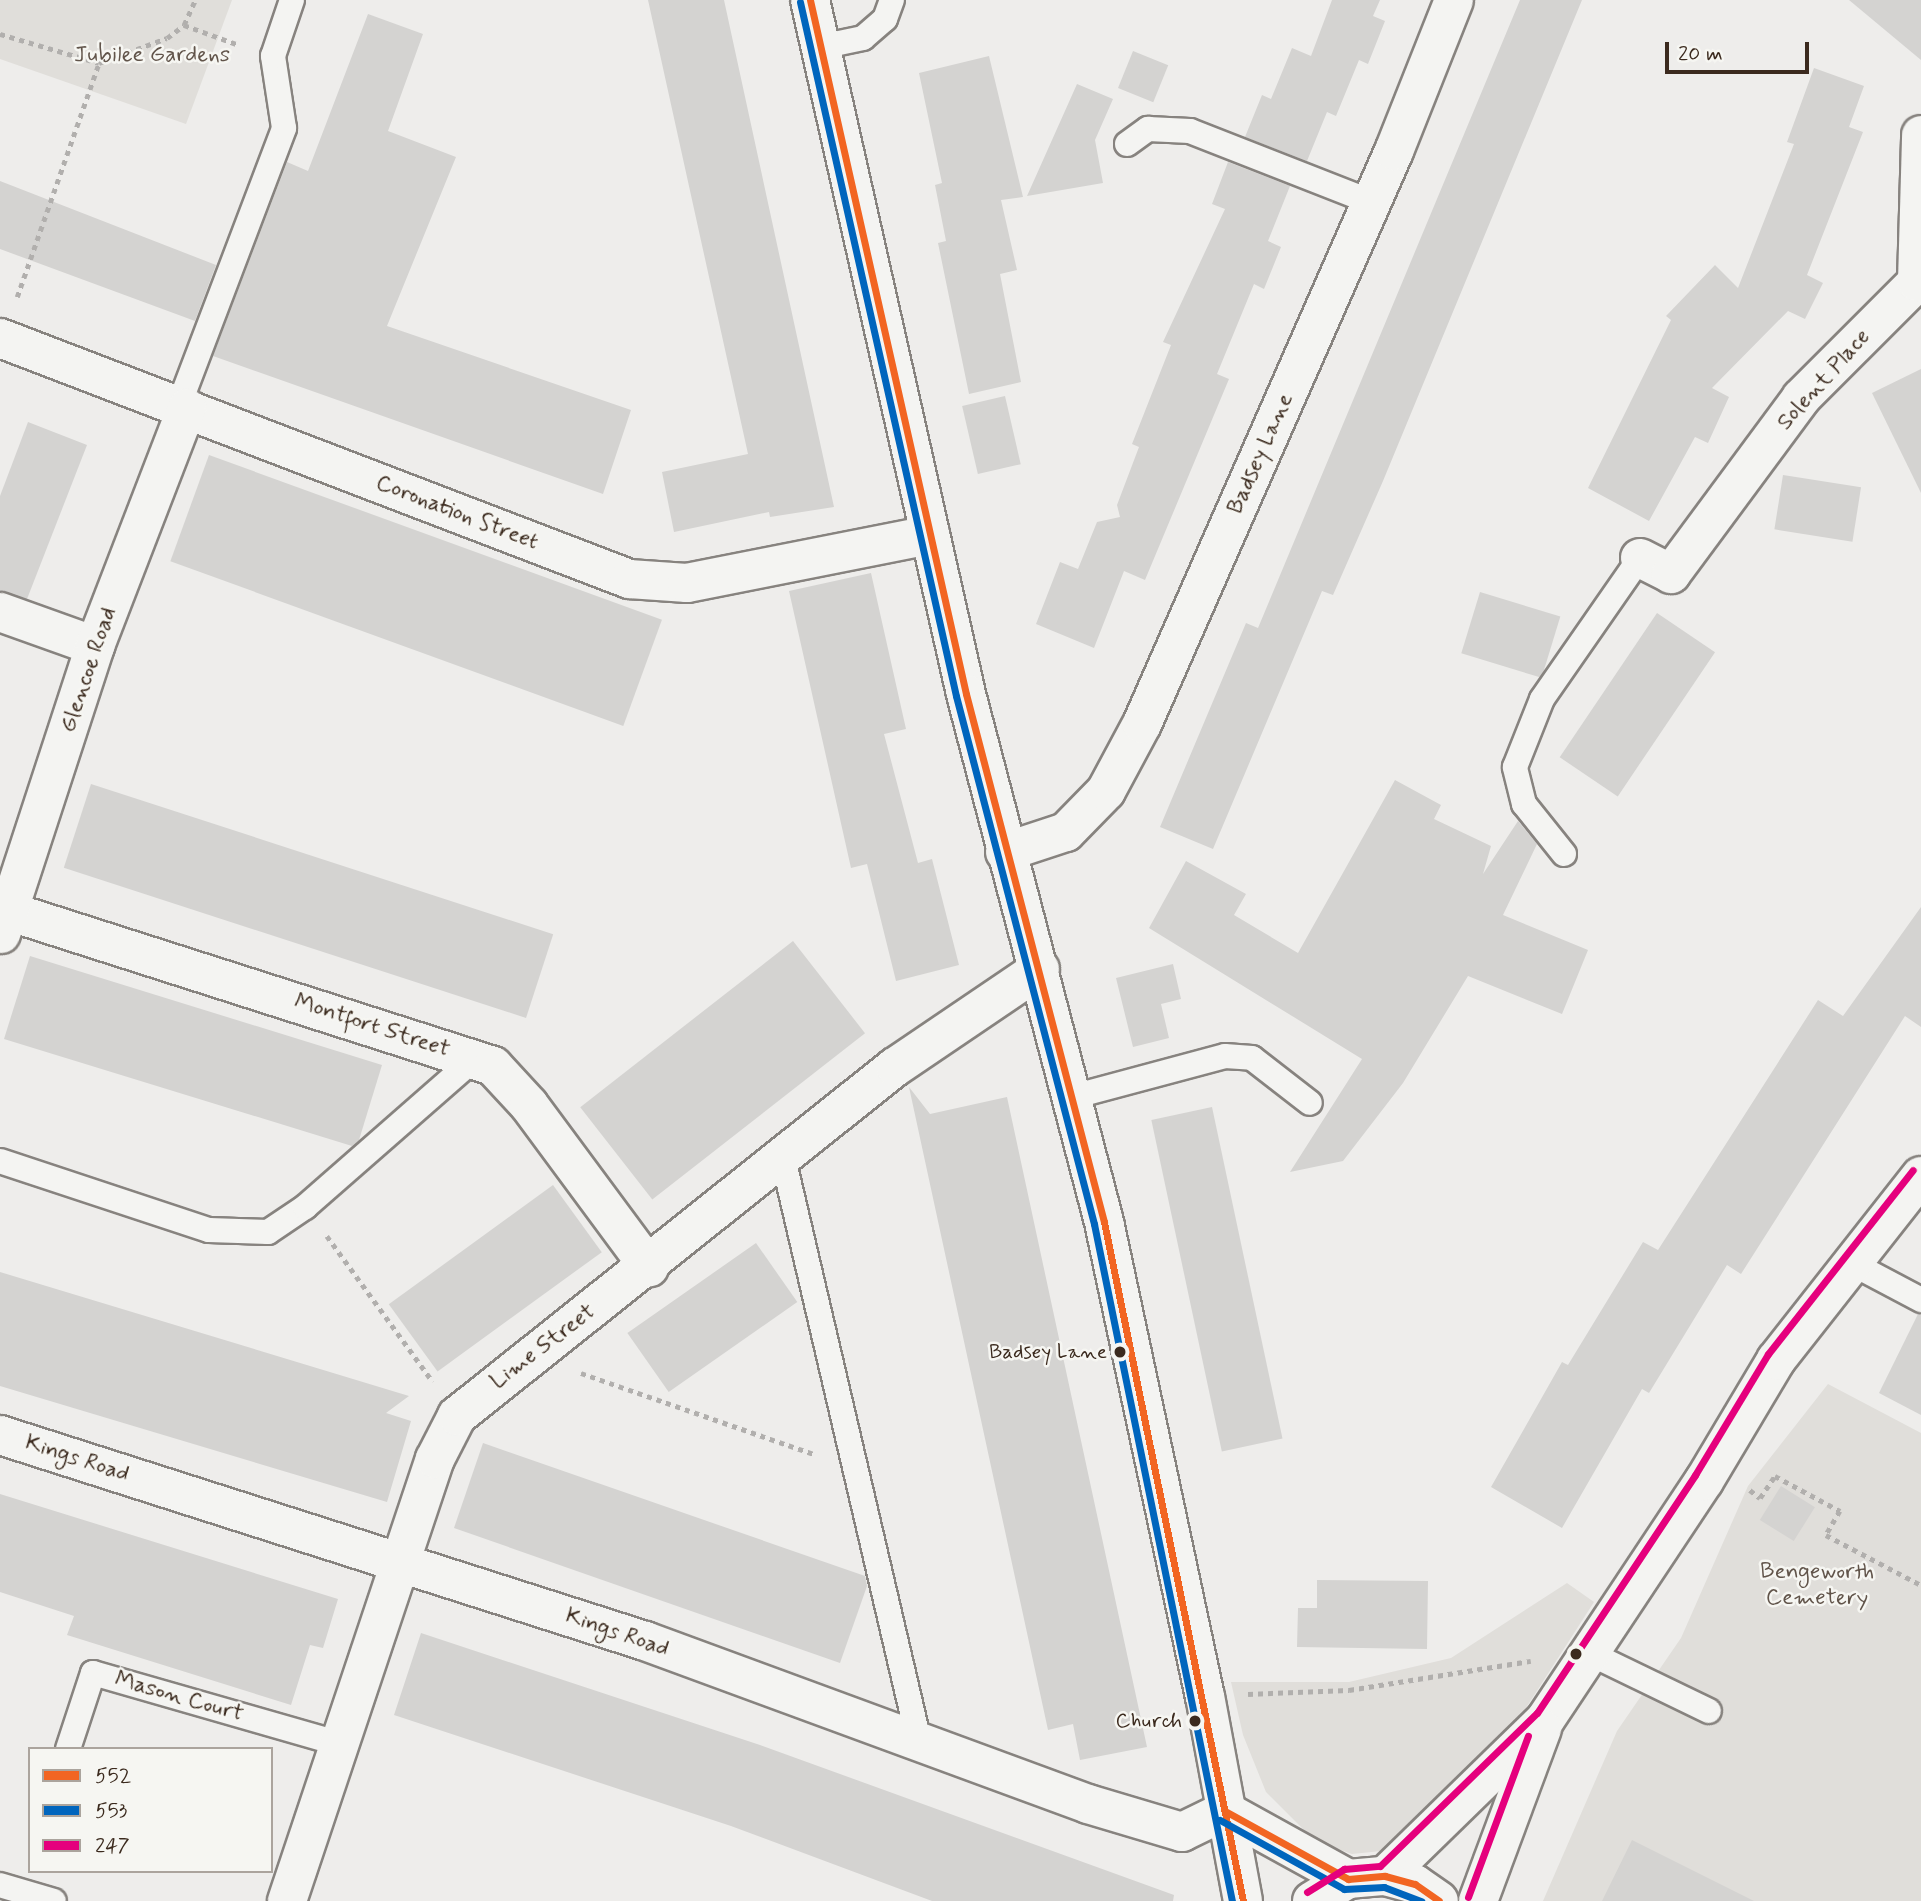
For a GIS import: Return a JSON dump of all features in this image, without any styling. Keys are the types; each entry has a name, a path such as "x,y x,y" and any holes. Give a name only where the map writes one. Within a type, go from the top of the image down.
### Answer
{"street":[{"path":"810,0 930,535 1005,852 1040,969 1072,1097 1205,1696 1243,1901"},
{"name":"Badsey Lane","path":"1005,852 1066,832 1107,791 1142,724 1371,202 1454,0"},
{"name":"Solent Place","path":"1640,558 1671,574 1801,398 1917,282 1921,135"},
{"name":"Coronation Street","path":"1,338 629,579 687,583 930,535"},
{"name":"Glencoe Road","path":"4,924 95,646 183,406"},
{"path":"0,612 95,646"},
{"name":"Montfort Street","path":"4,924 492,1066 529,1105 649,1267"},
{"name":"Lime Street","path":"287,1901 435,1459 457,1416 649,1267 895,1067 1040,969"},
{"path":"1478,1901 1545,1720 1776,1360 1854,1265 1921,1176"},
{"name":"Kings Road","path":"0,1435 645,1641 920,1746 1182,1832 1225,1811"},
{"path":"1312,1901 1367,1877 1545,1720"},
{"path":"1225,1811 1367,1877 1415,1884 1439,1901"}],"lane":[{"path":"183,406 284,128 273,56 292,0"},
{"path":"820,47 863,38 885,19 892,0"},
{"path":"1127,144 1147,129 1189,131 1371,202"},
{"path":"1564,854 1524,804 1515,767 1542,699 1640,558"},
{"path":"1072,1097 1225,1056 1252,1058 1310,1103"},
{"path":"0,1161 209,1230 268,1232 305,1207 474,1059"},
{"path":"783,1158 920,1746"},
{"path":"1854,1265 1921,1300"},
{"path":"1589,1653 1709,1711"},
{"name":"Mason Court","path":"69,1747 93,1673 341,1744"},
{"path":"0,1885 54,1901"}],"path":[{"path":"0,34 99,64 125,57 184,25 195,0"},
{"path":"184,25 273,56"},
{"path":"1,338 99,64"},
{"path":"305,1207 457,1416"},
{"path":"531,1356 855,1468"},
{"path":"1713,1462 1760,1498 1775,1476 1840,1511 1826,1535 1921,1585"},
{"path":"1205,1696 1349,1690 1589,1653"}],"shaded area":[{"name":"Jubilee Gardens","path":"0,0 232,0 186,124 0,59"},
{"path":"1828,1384 1921,1433 1921,1901 1543,1901 1617,1731 1681,1638 1748,1486"},
{"path":"1567,1583 1594,1602 1524,1711 1391,1850 1352,1854 1315,1841 1266,1792 1243,1735 1231,1682 1349,1682 1451,1658"}],"building":[{"path":"648,0 724,0 834,507 770,517 769,512 674,532 662,472 748,454"},
{"path":"1332,0 1380,0 1373,16 1385,21 1368,64 1359,60 1336,116 1327,112 1307,161 1245,137 1262,95 1271,99 1292,48 1311,56"},
{"path":"1520,0 1582,0 1383,481 1333,595 1322,591 1213,849 1160,827 1246,623 1258,628"},
{"path":"1849,0 1921,0 1921,60"},
{"path":"368,14 423,34 388,131 456,157 387,326 631,410 603,494 213,356 287,162 308,171"},
{"path":"1133,51 1168,65 1153,102 1118,88"},
{"path":"989,56 1023,197 1001,200 1017,270 1000,274 1021,382 969,394 938,243 946,241 935,185 942,183 919,73"},
{"path":"1814,68 1864,86 1849,127 1863,132 1807,275 1823,283 1805,319 1788,311 1712,388 1729,397 1708,443 1695,437 1649,521 1588,488 1671,320 1666,316 1715,265 1738,288 1794,144 1787,142"},
{"path":"1077,84 1113,99 1095,140 1103,183 1027,196"},
{"path":"1228,162 1290,186 1268,241 1281,247 1264,289 1254,284 1217,374 1229,379 1145,580 1124,571 1094,648 1036,624 1060,562 1078,569 1097,522 1120,517 1117,505 1139,447 1132,444 1171,345 1163,342 1225,209 1212,204"},
{"path":"0,181 216,265 195,321 0,249"},
{"path":"1921,369 1921,493 1872,393"},
{"path":"1005,396 1021,464 978,474 962,406"},
{"path":"28,422 87,445 27,599 0,591 0,496"},
{"path":"209,455 662,620 623,726 170,561"},
{"path":"1783,475 1861,487 1852,542 1774,529"},
{"path":"871,573 906,729 884,734 918,863 932,859 959,965 896,981 867,864 851,868 789,591"},
{"path":"1480,592 1560,617 1542,678 1461,653"},
{"path":"1657,613 1715,652 1618,796 1560,757"},
{"path":"1395,780 1441,805 1434,819 1491,846 1483,874 1518,821 1537,844 1503,915 1588,950 1562,1014 1468,976 1403,1083 1343,1161 1290,1172 1362,1059 1149,928 1186,861 1246,894 1234,915 1298,953"},
{"path":"91,784 553,934 526,1018 64,868"},
{"path":"1921,907 1921,1027 1905,1016 1741,1274 1727,1265 1649,1393 1642,1389 1562,1528 1491,1487 1562,1362 1568,1365 1643,1242 1658,1250 1818,1000 1843,1016"},
{"path":"793,941 865,1033 652,1199 580,1107"},
{"path":"30,956 382,1065 359,1140 352,1146 4,1039"},
{"path":"1173,964 1181,999 1161,1004 1169,1038 1133,1047 1116,978"},
{"path":"909,1087 930,1114 1007,1097 1147,1747 1080,1760 1073,1724 1048,1730"},
{"path":"1212,1107 1282,1439 1222,1451 1151,1120"},
{"path":"553,1185 602,1252 438,1371 389,1304"},
{"path":"756,1243 797,1302 669,1392 627,1333"},
{"path":"0,1272 409,1396 386,1413 411,1421 387,1502 0,1386"},
{"path":"1918,1314 1921,1315 1921,1415 1879,1393"},
{"path":"483,1443 865,1576 867,1586 840,1663 454,1528"},
{"path":"1781,1486 1815,1507 1794,1541 1760,1520"},
{"path":"0,1494 338,1599 323,1648 310,1645 291,1705 67,1635 74,1616 0,1592"},
{"path":"1317,1580 1428,1581 1427,1649 1297,1647 1298,1608 1317,1608"},
{"path":"421,1633 760,1745 1174,1895 1173,1901 932,1901 731,1826 394,1715"},
{"path":"1632,1840 1754,1901 1602,1901"}],"transit line":[{"name":"552","path":"810,0 966,694 1104,1222 1243,1901"},
{"name":"553","path":"800,2 956,696 1094,1224 1232,1901"},
{"name":"247","path":"1307,1892 1344,1869 1380,1866 1537,1713 1695,1475 1768,1354 1913,1170"},
{"name":"247","path":"1468,1897 1528,1736"},
{"name":"552","path":"1225,1811 1348,1879 1385,1876 1415,1884 1439,1901"},
{"name":"553","path":"1220,1820 1344,1889 1384,1887 1421,1901"}],"place":[{"name":"Badsey Lane","path":"1120,1352"},
{"name":"Church","path":"1195,1721"}],"park label":[{"name":"Bengeworth Cemetery","path":"1817,1585"}]}
